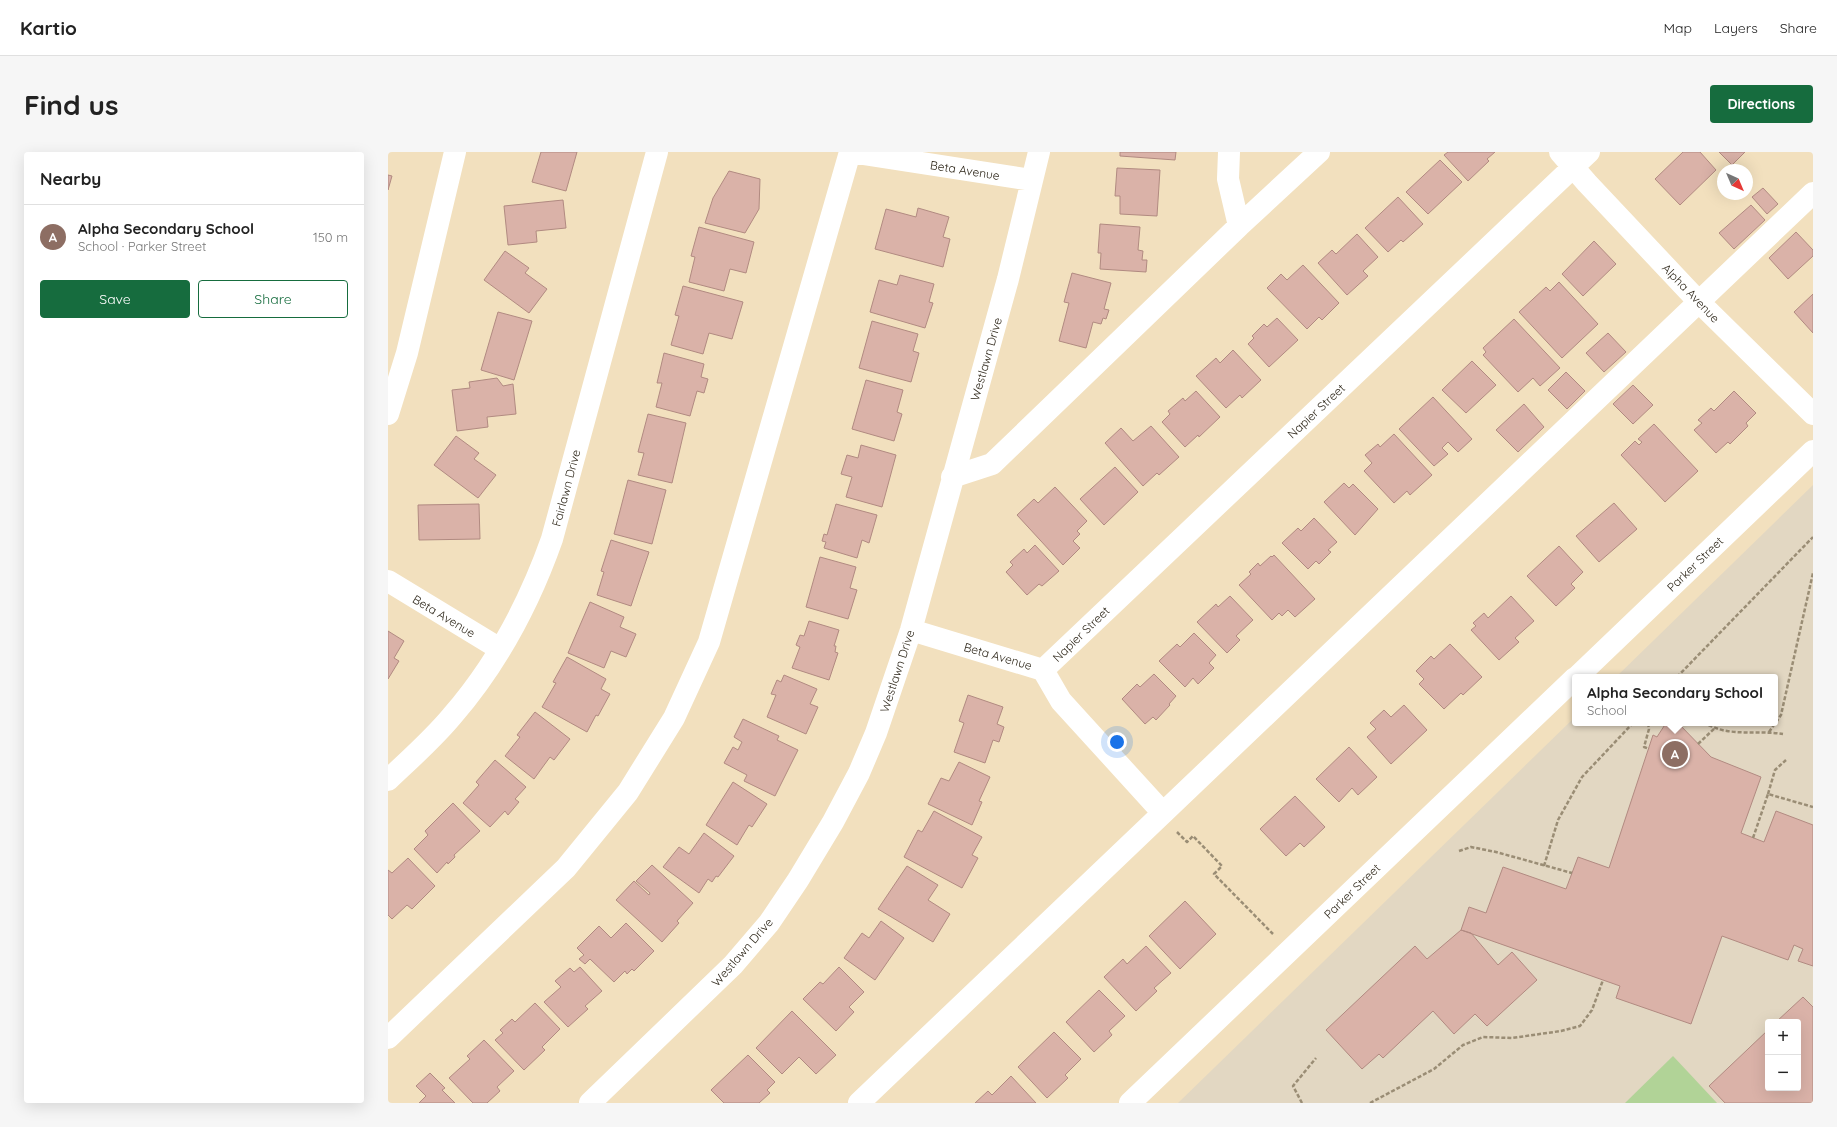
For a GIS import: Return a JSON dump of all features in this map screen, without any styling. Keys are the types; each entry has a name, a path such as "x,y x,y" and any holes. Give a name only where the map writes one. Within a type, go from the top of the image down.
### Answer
{"street":[{"path":"388,414 407,353 455,152"},
{"name":"Fairlawn Drive","path":"388,780 430,740 472,692 515,626 535,584 552,539 657,152"},
{"path":"388,1038 566,868 628,792 674,718 709,642 850,152"},
{"name":"Beta Avenue","path":"850,152 1032,180"},
{"name":"Westlawn Drive","path":"590,1103 733,965 769,923 794,886 833,822 859,773 876,733 910,630 1006,286 1039,152"},
{"path":"1229,152 1228,179 1239,226"},
{"path":"952,477 992,464 1239,226 1320,152"},
{"name":"Napier Street","path":"1043,670 1566,160 1589,152"},
{"name":"Alpha Avenue","path":"1566,160 1699,302 1813,414"},
{"path":"858,1103 1169,821 1699,302 1813,193"},
{"name":"Parker Street","path":"1580,674 1813,452"},
{"name":"Beta Avenue","path":"388,582 500,649"},
{"name":"Beta Avenue","path":"910,630 1043,670 1061,700 1169,821"},
{"name":"Parker Street","path":"1130,1103 1572,682"}],"path":[{"path":"1680,674 1813,537"},
{"path":"1778,719 1781,715 1813,573"},
{"path":"1544,866 1558,820 1582,777 1630,726"},
{"path":"1648,726 1644,747 1649,749"},
{"path":"1710,726 1726,731 1747,733 1769,732 1783,734"},
{"path":"1769,732 1773,726"},
{"path":"1698,744 1715,728"},
{"path":"1753,838 1775,770 1786,760"},
{"path":"1768,794 1813,806"},
{"path":"1169,821 1186,842 1193,836 1222,866 1214,874 1274,936"},
{"path":"1459,851 1471,848 1496,852 1572,873"},
{"path":"1370,1103 1434,1068 1463,1045 1483,1037 1512,1038 1561,1031 1580,1026 1592,1010 1603,980"},
{"path":"1302,1103 1293,1086 1316,1058"}],"shaded area":[{"path":"1813,485 1813,1103 1178,1103 1572,720 1572,726 1778,726 1778,674 1619,674"}],"green space":[{"path":"1673,1056 1717,1103 1625,1103"}],"building":[{"path":"541,152 577,152 566,191 532,182"},
{"path":"1120,152 1176,152 1175,160 1120,156"},
{"path":"1448,152 1495,152 1487,159 1489,161 1468,181 1444,155"},
{"path":"1683,152 1700,152 1716,170 1680,205 1655,179"},
{"path":"1719,152 1745,152 1733,164 1731,164"},
{"path":"1440,160 1462,182 1428,214 1406,192"},
{"path":"1117,168 1160,170 1157,216 1120,214 1120,196 1115,196"},
{"path":"729,171 760,179 759,209 745,233 705,223 713,198"},
{"path":"388,175 392,176 388,190"},
{"path":"1763,188 1778,204 1767,214 1753,198 1753,196"},
{"path":"1398,197 1423,224 1403,242 1401,240 1388,252 1365,228"},
{"path":"563,200 566,228 536,231 537,242 508,245 504,206"},
{"path":"1751,205 1765,220 1734,249 1719,233"},
{"path":"918,208 949,217 943,237 950,239 943,267 875,249 886,209 916,217"},
{"path":"1100,224 1140,227 1138,250 1143,251 1142,260 1147,260 1146,272 1100,269 1101,253 1098,253"},
{"path":"699,227 754,242 746,273 730,269 724,291 689,282 695,257 691,256"},
{"path":"1796,232 1813,250 1813,256 1788,279 1769,258"},
{"path":"1357,234 1378,257 1363,271 1368,276 1347,295 1318,263 1332,250 1336,254"},
{"path":"1594,241 1616,264 1583,296 1562,274"},
{"path":"505,251 529,268 525,273 547,289 529,313 484,280"},
{"path":"1303,265 1339,303 1322,320 1319,317 1307,329 1267,288 1281,274 1287,280"},
{"path":"1072,273 1111,283 1104,309 1109,310 1106,319 1103,318 1101,324 1093,322 1086,348 1059,341 1069,303 1064,302"},
{"path":"900,275 934,284 929,302 933,303 925,328 870,312 879,280 897,285"},
{"path":"1559,282 1598,324 1562,358 1519,312 1546,287 1550,291"},
{"path":"683,286 743,302 732,339 709,333 703,354 671,345 679,316 675,315"},
{"path":"1813,294 1813,333 1794,312"},
{"path":"498,312 532,321 514,380 481,370"},
{"path":"1277,318 1298,340 1269,367 1248,344 1254,338 1252,336 1264,324 1267,327"},
{"path":"1514,319 1560,368 1540,386 1533,378 1518,392 1483,355 1486,352 1483,348"},
{"path":"872,321 918,334 913,351 919,353 911,382 859,368"},
{"path":"1608,333 1626,352 1604,372 1586,353"},
{"path":"1233,350 1261,380 1242,398 1240,395 1226,408 1196,376 1216,358 1220,363"},
{"path":"664,353 704,364 701,377 708,379 704,393 697,391 690,416 656,407 662,383 657,383"},
{"path":"1472,361 1496,385 1466,413 1442,390"},
{"path":"1566,372 1585,391 1567,409 1548,390"},
{"path":"497,378 503,386 513,384 516,414 487,417 488,427 457,431 452,390 470,388 469,382"},
{"path":"866,380 903,390 897,412 902,414 894,441 852,429"},
{"path":"1633,385 1653,405 1633,424 1613,404"},
{"path":"1196,391 1220,417 1199,437 1198,435 1185,447 1162,422 1170,414 1168,411 1183,398 1185,401"},
{"path":"1734,391 1756,413 1746,423 1748,426 1730,444 1728,442 1716,453 1694,430 1702,423 1698,420 1711,408 1714,411"},
{"path":"1433,397 1472,439 1458,452 1448,442 1442,448 1448,454 1434,466 1399,429"},
{"path":"1524,404 1544,427 1518,452 1496,430"},
{"path":"648,414 686,423 672,483 638,475 644,453 638,452"},
{"path":"1654,424 1698,471 1665,502 1621,455 1635,441 1639,445 1642,442 1638,439"},
{"path":"1151,426 1179,457 1159,475 1157,473 1143,486 1105,443 1121,428 1133,441"},
{"path":"1394,434 1432,475 1410,495 1407,491 1394,503 1364,471 1372,463 1365,455 1378,444 1380,447"},
{"path":"456,436 479,453 474,459 496,475 478,498 434,465"},
{"path":"861,445 896,455 882,507 846,497 852,477 841,474 847,455 858,458"},
{"path":"1115,467 1138,492 1104,525 1080,499"},
{"path":"628,480 666,490 652,544 614,534"},
{"path":"1344,483 1349,488 1353,484 1378,509 1355,535 1324,502"},
{"path":"1055,487 1087,521 1077,531 1080,534 1073,541 1080,548 1063,565 1017,515 1034,499 1038,503"},
{"path":"1614,503 1637,529 1599,562 1576,536"},
{"path":"479,504 480,539 419,540 418,505"},
{"path":"836,504 877,515 869,543 862,540 857,558 824,548 826,542 822,541 824,534 827,535"},
{"path":"1314,518 1337,542 1328,550 1331,552 1319,564 1316,561 1308,569 1282,543 1298,528 1301,531"},
{"path":"611,540 649,552 631,606 597,595 604,572 601,571"},
{"path":"1035,545 1059,571 1042,586 1039,584 1027,595 1006,572 1013,565 1010,562 1024,549 1027,553"},
{"path":"1559,546 1583,572 1571,584 1575,588 1556,606 1527,576"},
{"path":"1274,555 1315,599 1295,617 1288,610 1282,616 1279,613 1272,620 1239,585 1251,574 1249,572 1258,563 1260,566"},
{"path":"820,557 856,567 850,588 857,590 848,619 806,607"},
{"path":"1230,596 1253,620 1236,636 1240,640 1227,653 1197,622 1216,604 1218,607"},
{"path":"1511,596 1534,621 1515,638 1519,642 1499,660 1471,630 1476,626 1473,623 1484,613 1488,618"},
{"path":"590,602 624,617 620,627 636,634 626,657 611,651 604,668 568,653"},
{"path":"809,621 839,630 834,646 836,646 835,652 838,653 829,680 792,668 800,647 796,645 800,635 804,636"},
{"path":"388,631 404,641 394,658 399,661 388,679"},
{"path":"1194,633 1216,655 1209,663 1214,668 1198,684 1193,678 1185,687 1159,661 1177,644 1180,647"},
{"path":"1450,644 1482,677 1463,695 1461,693 1444,709 1419,684 1424,679 1416,671 1431,656 1434,659"},
{"path":"567,657 606,679 601,689 610,694 587,732 542,707 556,683 553,682"},
{"path":"1154,674 1176,696 1156,720 1153,717 1145,724 1122,699 1137,684 1140,687"},
{"path":"784,675 817,689 810,704 818,707 806,734 767,717 776,695 771,694 777,680 781,682"},
{"path":"968,695 1003,707 997,724 1004,727 999,742 993,740 985,763 954,752 964,723 959,721"},
{"path":"1404,705 1427,730 1391,764 1367,737 1376,729 1370,723 1384,710 1391,717"},
{"path":"535,712 570,739 554,760 550,757 534,779 505,756 520,737 517,735"},
{"path":"743,719 779,736 777,740 798,750 775,796 744,781 747,775 724,763 733,747 738,750 742,742 734,737"},
{"path":"1664,726 1681,726 1711,757 1761,777 1741,833 1764,842 1776,811 1813,825 1813,966 1798,961 1803,949 1794,945 1788,960 1722,936 1691,1024 1616,998 1620,986 1461,930 1469,907 1486,913 1503,867 1566,889 1578,857 1609,868 1653,735 1657,737"},
{"path":"1349,747 1377,777 1358,795 1352,788 1339,802 1316,779"},
{"path":"495,760 526,787 515,799 519,802 508,815 505,811 490,827 463,803 479,785 476,782"},
{"path":"959,762 990,777 979,801 982,802 972,825 928,804 941,778 949,781"},
{"path":"733,782 767,804 752,827 749,825 737,845 706,825"},
{"path":"1295,796 1325,827 1304,847 1300,843 1286,856 1260,829"},
{"path":"453,803 480,831 454,855 455,857 448,864 447,862 437,873 414,849 428,835 425,831"},
{"path":"934,811 982,837 972,855 978,858 962,888 904,857 918,830 922,832"},
{"path":"704,833 734,856 718,877 716,876 712,882 708,879 699,893 663,867 679,847 689,854"},
{"path":"408,858 435,886 412,909 407,905 392,919 388,915 388,870 392,873"},
{"path":"652,865 693,903 677,921 679,923 662,942 616,900 634,881 649,895 650,893 636,881"},
{"path":"907,866 938,885 928,900 950,914 933,942 878,909"},
{"path":"1185,901 1216,934 1180,969 1149,936"},
{"path":"881,921 904,938 875,980 844,958 862,933 869,938"},
{"path":"626,923 654,951 634,971 632,969 627,974 625,971 614,982 590,959 585,964 579,959 584,955 577,948 599,926 611,938"},
{"path":"1461,930 1471,933 1498,965 1512,952 1537,980 1487,1026 1475,1014 1454,1034 1433,1011 1383,1058 1379,1054 1362,1069 1326,1030 1415,946 1427,959"},
{"path":"1146,946 1171,973 1154,988 1157,991 1136,1011 1104,977 1123,959 1127,964"},
{"path":"580,967 602,991 585,1006 588,1009 568,1027 544,1002 561,987 555,981 570,968 574,972"},
{"path":"839,967 864,992 849,1007 854,1012 836,1031 803,999 820,982 823,984"},
{"path":"1099,990 1125,1016 1109,1031 1112,1035 1094,1052 1066,1022"},
{"path":"1803,997 1813,1007 1813,1103 1725,1103 1709,1086 1765,1033 1765,1091 1801,1091 1801,1019 1779,1019"},
{"path":"535,1003 560,1029 542,1047 545,1050 524,1070 495,1040 503,1033 500,1030 512,1019 515,1022"},
{"path":"792,1011 836,1055 816,1074 799,1057 782,1074 756,1048"},
{"path":"1054,1032 1081,1059 1065,1075 1068,1078 1047,1098 1018,1067"},
{"path":"484,1040 514,1071 497,1087 500,1091 487,1103 473,1103 449,1078 470,1059 467,1056"},
{"path":"748,1055 775,1082 767,1090 770,1093 759,1103 724,1103 711,1090"},
{"path":"430,1073 445,1088 442,1090 455,1103 419,1103 426,1096 416,1086"},
{"path":"1011,1076 1036,1103 975,1103 988,1091 992,1095"}],"place":[{"name":"Alpha Secondary School","path":"1675,754"}]}
